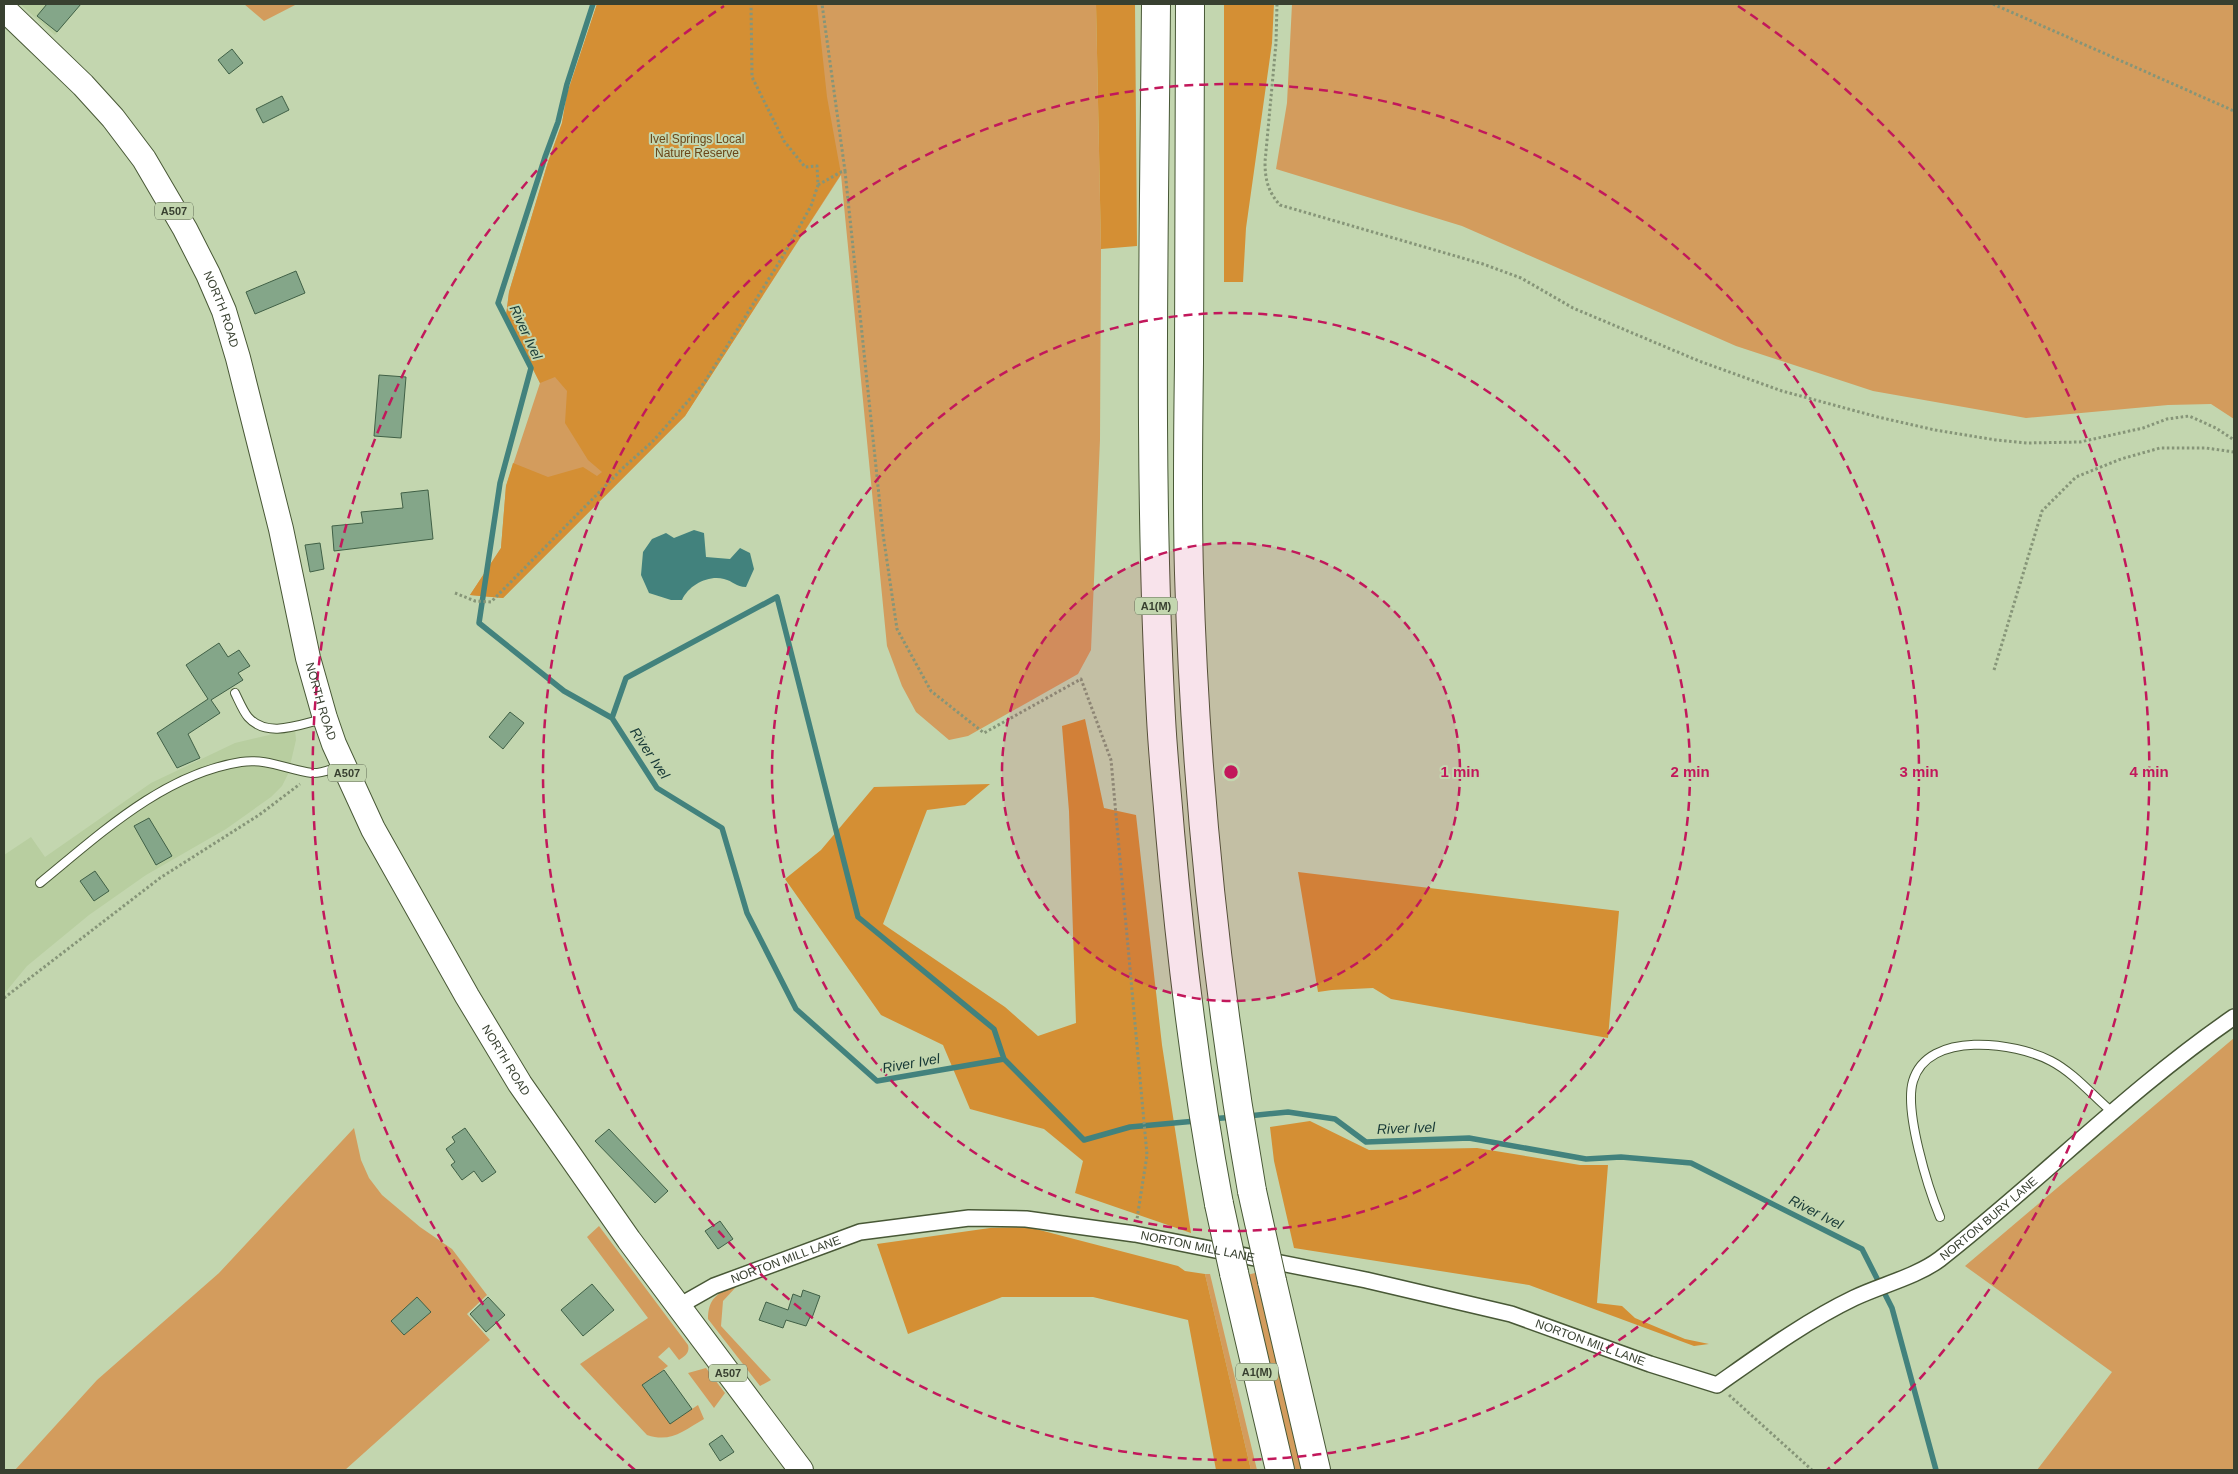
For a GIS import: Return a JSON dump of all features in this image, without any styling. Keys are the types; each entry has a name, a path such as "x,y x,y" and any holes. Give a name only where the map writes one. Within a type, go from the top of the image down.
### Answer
{"highway":[{"name":"A1(M)","path":"1156,4 1154,570 1160,711 1180,946 1197,1076 1219,1204 1280,1470"},
{"name":"A1(M)","path":"1190,4 1189,570 1201,812 1215,948 1230,1060 1252,1191 1316,1470"}],"main road":[{"name":"NORTH ROAD","path":"4,9 77,79 113,118 144,159 185,229 208,274 224,311 238,358 281,529 308,658 325,718 344,765 378,837 467,996 520,1084 677,1307 801,1470"}],"street":[{"name":"NORTON BURY LANE","path":"1717,1385 1780,1340 1854,1298 1892,1283 1938,1260 2168,1066 2234,1017"},
{"name":"NORTON MILL LANE","path":"677,1307 714,1286 860,1232 969,1218 1026,1219 1136,1234 1366,1280 1511,1314 1650,1364 1717,1385"}],"lane":[{"path":"235,693 249,718 259,725 272,729 325,718"},
{"path":"40,883 124,814 165,788 212,770 242,762 271,762 314,773 344,765"},
{"path":"1940,1217 1924,1172 1915,1133 1911,1098 1912,1082 1917,1071 1925,1061 1939,1052 1971,1044 1992,1045 2030,1052 2051,1061 2068,1072 2112,1112"}],"path":[{"path":"454,593 475,601 491,602 624,467 653,441 704,383 783,256 811,206 818,186 817,166 805,167 784,141 752,77 751,4"},
{"path":"822,4 845,171 882,524 897,629 931,691 984,733 1081,679 1111,760 1147,1154 1136,1234"},
{"path":"1278,4 1265,178 1271,196 1280,205 1490,267 1521,278 1573,308 1699,361 1782,391 1878,417 1944,431 2027,443 2080,442 2143,428 2167,419 2188,416 2216,428 2233,441"},
{"path":"1993,4 2234,111"},
{"path":"818,186 845,171"},
{"path":"1994,670 2042,511 2076,477 2121,459 2160,448 2206,448 2234,452"},
{"path":"4,998 160,878 259,815 314,773"},
{"path":"1717,1385 1812,1470"}],"shaded area":[{"path":"20,4 81,4 55,35"},
{"path":"295,729 296,740 288,774 282,786 271,797 226,829 146,875 89,915 27,966 4,994 4,855 31,837 45,857 151,783 235,743"}],"green space":[{"path":"244,4 297,4 264,21"},
{"path":"597,4 1096,4 1101,249 1100,440 1091,650 1078,674 968,736 949,740 916,712 902,686 887,646 841,175 685,416 503,598 470,595 501,548 506,486 540,383 506,316 509,292 548,162 562,123 567,94"},
{"name":"Ivel Springs Local Nature Reserve","path":"597,4 817,4 827,97 841,174 685,416 503,598 470,595 501,548 506,486 513,463 548,477 583,467 597,476 602,472 588,460 565,423 567,391 555,377 540,383 506,316 509,292 548,162 562,123 567,94"},
{"path":"1096,4 1135,4 1137,246 1101,249"},
{"path":"1224,4 1274,4 1272,43 1246,228 1243,282 1224,282"},
{"path":"1292,4 2234,4 2234,419 2211,404 2168,405 2026,418 1873,391 1736,346 1462,226 1276,169 1287,103"},
{"path":"1085,719 1104,808 1136,815 1162,1045 1191,1233 1075,1193 1083,1161 1044,1129 970,1109 943,1045 881,1015 785,879 821,850 874,787 990,784 965,805 927,810 883,924 1005,1007 1038,1036 1076,1023 1069,811 1062,726"},
{"path":"1298,872 1619,911 1608,1038 1391,999 1373,988 1318,992"},
{"path":"2234,1038 2234,1470 2037,1470 2112,1372 1965,1266"},
{"path":"1310,1121 1369,1150 1477,1148 1580,1165 1608,1165 1597,1303 1622,1306 1635,1318 1685,1339 1709,1344 1694,1346 1529,1285 1294,1248 1274,1161 1270,1127"},
{"path":"354,1128 361,1160 369,1178 382,1195 420,1227 452,1249 487,1295 467,1314 490,1340 345,1470 15,1470 97,1380 219,1273"},
{"path":"599,1226 688,1345 688,1352 679,1360 669,1347 658,1357 668,1366 643,1385 692,1409 698,1405 704,1419 670,1437 663,1438 647,1435 580,1364 648,1318 587,1237"},
{"path":"1028,1227 1178,1266 1185,1271 1205,1274 1251,1470 1216,1470 1188,1320 1093,1297 1002,1297 908,1334 877,1244 990,1228"},
{"path":"1255,1273 1302,1470 1292,1470 1247,1275"},
{"path":"1205,1274 1210,1274 1257,1470 1251,1470"},
{"path":"736,1287 723,1301 721,1326 771,1380 760,1386 708,1319 708,1312 715,1297 724,1291"},
{"path":"706,1368 725,1393 714,1408 688,1373"}],"water":[{"path":"694,530 704,533 706,557 730,559 740,548 750,553 754,569 746,587 724,579 712,578 694,586 682,600 671,600 649,593 641,575 643,552 652,539 666,533 674,538"}],"building":[{"path":"47,4 81,4 57,32 37,16"},
{"path":"232,49 243,63 229,74 218,60"},
{"path":"282,96 289,110 263,123 256,109"},
{"path":"296,271 305,293 255,314 246,292"},
{"path":"379,375 406,377 401,438 374,436"},
{"path":"428,490 433,539 334,551 332,526 363,523 361,512 403,508 401,493"},
{"path":"320,543 324,569 310,572 305,545"},
{"path":"219,643 228,657 239,650 250,666 238,673 243,680 211,700 220,713 188,734 200,758 177,768 157,733 208,699 186,665"},
{"path":"510,712 524,723 503,749 489,737"},
{"path":"149,818 172,856 156,865 134,826"},
{"path":"95,871 109,891 94,901 80,881"},
{"path":"465,1128 496,1172 482,1182 474,1171 462,1180 451,1165 455,1162 446,1149 455,1142 452,1137"},
{"path":"609,1129 668,1191 655,1203 595,1141"},
{"path":"720,1221 733,1239 718,1249 705,1231"},
{"path":"592,1284 614,1310 583,1336 561,1310"},
{"path":"803,1290 820,1296 812,1318 810,1317 806,1326 786,1320 783,1328 759,1320 766,1302 788,1310 793,1294 801,1297"},
{"path":"417,1297 431,1312 404,1335 391,1321"},
{"path":"488,1297 505,1315 486,1332 470,1314"},
{"path":"664,1370 692,1409 670,1424 642,1385"},
{"path":"722,1435 734,1452 720,1461 709,1444"}],"waterway":[{"name":"River Ivel","path":"593,4 567,84 558,122 498,303 531,368 500,483 479,623 564,691 612,718 657,788 722,828 747,913 796,1009 877,1081 1004,1059 1084,1140 1130,1127 1196,1121"},
{"path":"612,718 626,678 777,597 858,917 994,1029 1004,1059"},
{"name":"River Ivel","path":"1248,1116 1288,1112 1335,1119 1366,1142 1469,1138 1586,1159 1621,1157 1691,1163 1862,1249 1892,1308 1936,1470"},
{"name":"River Ivel","path":"1211,1119 1234,1117"}]}
